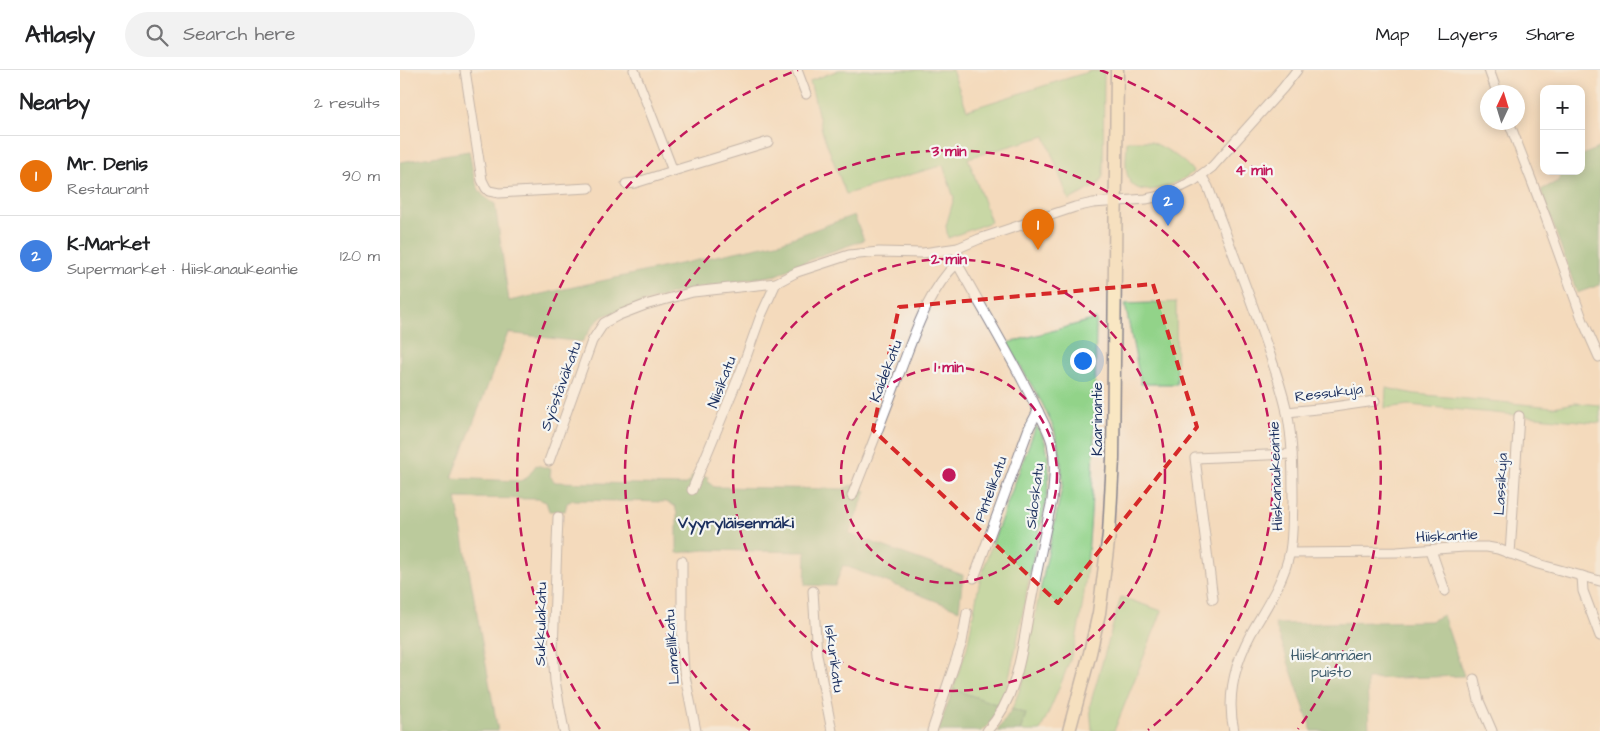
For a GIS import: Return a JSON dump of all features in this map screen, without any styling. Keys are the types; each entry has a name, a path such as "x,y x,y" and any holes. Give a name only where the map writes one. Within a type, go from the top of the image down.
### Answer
{"main road":[{"name":"Kaarinantie","path":"1069,731 1099,614 1109,534 1113,459 1117,70"},
{"name":"Kaarinantie","path":"1065,731 1077,704"}],"street":[{"path":"465,70 482,180 486,188 493,193 588,188"},
{"path":"634,70 672,171"},
{"path":"797,70 806,94"},
{"name":"Hiiskanaukeantie","path":"776,283 797,272 849,256 879,252 923,252 958,248 979,239 1075,207 1093,203 1146,199 1165,195 1195,180 1212,167 1297,70"},
{"path":"1488,70 1494,85"},
{"path":"1512,130 1580,314 1598,357"},
{"path":"626,184 635,183 768,142"},
{"name":"Hiiskanaukeantie","path":"1212,167 1201,175 1208,187 1276,370 1287,412 1292,454 1292,537 1290,553 1281,579 1249,638 1236,670 1231,686 1230,703 1234,731"},
{"path":"957,263 958,248"},
{"name":"Sidoskatu","path":"957,263 1032,398 1046,428 1053,449 1052,500 1014,684 1008,700 987,731"},
{"name":"Kaidekatu","path":"852,496 920,321 937,288 949,270 957,263"},
{"name":"Syöstäväkatu","path":"549,461 588,349 595,334 604,323 645,305 693,292 776,283"},
{"name":"Niisikatu","path":"692,490 738,379 760,318 776,283"},
{"name":"Ressukuja","path":"1287,412 1375,401"},
{"name":"Pintelikatu","path":"974,578 1029,428 1038,411"},
{"name":"Lassikuja","path":"1510,554 1518,416"},
{"path":"1212,599 1195,458 1292,454"},
{"name":"Sukkulakatu","path":"558,517 553,650 555,681 564,731"},
{"name":"Hiiskantie","path":"1290,553 1389,552 1476,547 1498,549 1538,564 1600,581"},
{"path":"1431,550 1445,590"},
{"name":"Lamellikatu","path":"682,562 684,671 696,731"},
{"path":"1582,576 1583,591 1600,636"},
{"name":"Iskurikatu","path":"813,591 816,647 832,731"},
{"path":"932,731 962,642 968,613"},
{"path":"1474,678 1477,693 1492,731"}],"highlighted area":[{"path":"1153,284 1197,427 1058,603 873,430 899,307"}],"green space":[{"path":"839,70 952,70 967,110 1091,71 1104,71 1103,176 1098,185 1069,200 1045,136 968,158 991,222 948,238 946,226 954,198 943,165 846,194 823,134 810,81"},
{"path":"1127,141 1147,141 1159,145 1179,158 1193,172 1168,186 1158,189 1140,189 1133,185 1128,177 1126,164"},
{"path":"1600,147 1600,285 1577,293 1541,190 1558,181 1561,175 1585,175 1585,154"},
{"path":"469,151 473,174 479,190 495,204 509,301 781,242 854,215 864,240 819,256 776,275 677,292 603,316 594,324 582,342 508,333 452,478 520,481 527,478 536,465 551,469 550,476 555,482 683,485 689,482 692,476 708,477 708,482 714,487 843,489 851,485 866,491 849,534 963,575 959,610 843,565 835,586 805,585 806,552 705,550 677,553 677,514 675,506 666,502 573,500 567,503 565,511 549,511 546,502 538,499 456,498 498,731 400,731 400,162"},
{"path":"1176,302 1177,384 1141,384 1125,304"},
{"path":"1096,319 1091,514 1087,568 1080,621 1067,668 1040,731 1020,731 1026,714 1012,709 1023,681 1029,643 1063,483 1060,453 1054,429 1042,403 1007,343"},
{"path":"1386,388 1415,394 1553,407 1575,403 1600,405 1600,423 1409,405 1385,408"},
{"path":"1036,426 1043,436 1047,448 1048,484 1015,653 1001,706 953,689 967,648 979,584 988,555"},
{"path":"1121,597 1162,611 1114,731 1092,731 1090,705"},
{"name":"Hiiskanmäen puisto","path":"1443,615 1464,676 1367,679 1369,731 1312,731 1275,624 1430,621"},
{"path":"953,689 1001,706 988,726 982,731 938,731"},
{"path":"1012,709 1026,714 1020,731 997,731"}],"place":[{"name":"K-Market","path":"1168,226"},
{"name":"Mr. Denis","path":"1038,250"}],"district":[{"name":"Vyyryläisenmäki","path":"736,523"}]}
